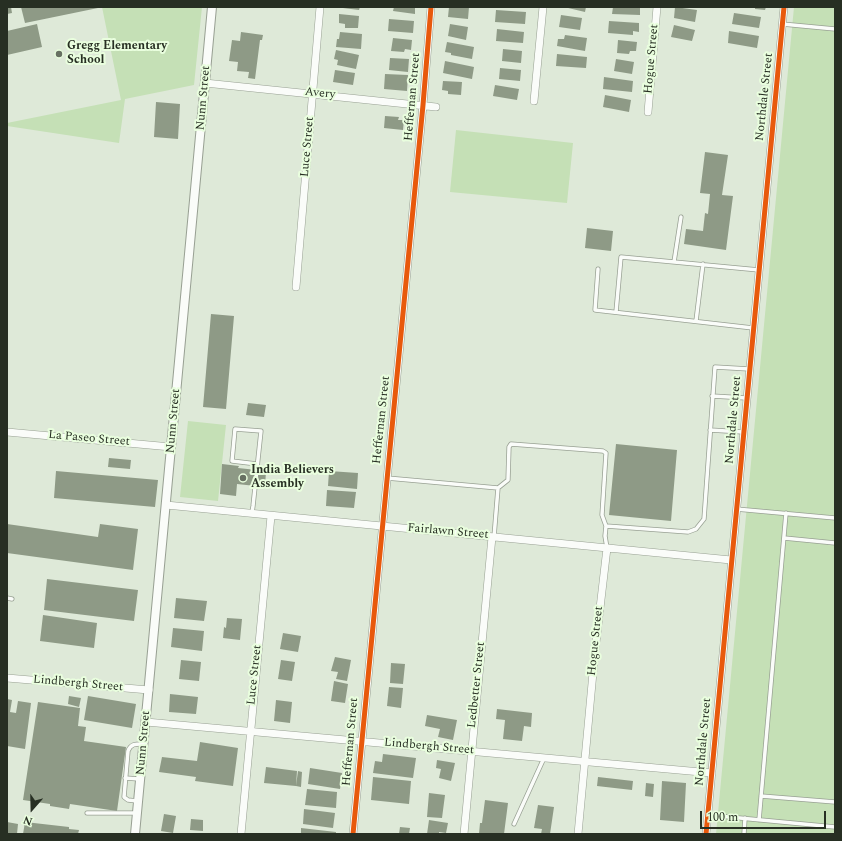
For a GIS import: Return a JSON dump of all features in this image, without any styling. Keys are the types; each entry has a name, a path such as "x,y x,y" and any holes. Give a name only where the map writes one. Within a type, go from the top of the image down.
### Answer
{"street":[{"name":"Nunn Street","path":"135,834 212,7"},
{"name":"Luce Street","path":"296,287 320,7"},
{"name":"Heffernan Street","path":"353,834 423,105 430,7"},
{"path":"534,101 543,7"},
{"name":"Hogue Street","path":"648,112 657,7"},
{"name":"Northdale Street","path":"706,834 784,7"},
{"name":"Avery","path":"205,83 436,107"},
{"name":"La Paseo Street","path":"7,432 171,447"},
{"name":"Fairlawn Street","path":"166,505 731,560"},
{"name":"Luce Street","path":"241,834 271,516"},
{"name":"Ledbetter Street","path":"464,834 493,537"},
{"name":"Hogue Street","path":"578,834 606,548"},
{"name":"Lindbergh Street","path":"7,678 148,690"},
{"name":"Lindbergh Street","path":"146,722 471,752 712,772"}],"lane":[{"path":"782,24 835,29"},
{"path":"674,262 680,217"},
{"path":"616,312 621,257 759,270"},
{"path":"696,321 703,264"},
{"path":"598,269 595,310 753,328"},
{"path":"606,526 688,532 696,529 704,519 715,367 749,369"},
{"path":"712,396 746,398"},
{"path":"252,514 261,431 235,429 232,461 257,464"},
{"path":"710,430 743,432"},
{"name":"Hogue Street","path":"498,488 508,480 509,447 511,444 603,451 606,453 602,515 606,526 606,548"},
{"path":"387,478 498,488 493,537"},
{"path":"736,509 835,518"},
{"path":"759,820 786,513"},
{"path":"784,538 835,543"},
{"path":"7,598 12,598"},
{"path":"138,801 128,800 124,796 125,778 129,748 134,744 144,744"},
{"path":"514,824 544,758"},
{"path":"125,778 140,779"},
{"path":"761,796 835,802"},
{"path":"87,812 137,813"},
{"path":"708,815 835,827"},
{"path":"744,834 745,818"}],"green space":[{"path":"102,7 202,7 194,85 125,99 119,143 7,126 7,123 121,100"},
{"path":"794,7 835,7 835,834 716,834"},
{"path":"456,130 573,143 567,203 450,192"},
{"path":"188,421 226,425 218,501 180,497"}],"building":[{"path":"7,7 11,7 12,13 7,14"},
{"path":"21,7 98,7 98,8 25,23"},
{"path":"343,7 360,7 359,10"},
{"path":"394,7 415,7 415,14 393,11"},
{"path":"449,7 469,7 468,19 448,17"},
{"path":"564,7 586,7 585,12"},
{"path":"613,7 640,7 640,15 612,14"},
{"path":"675,7 697,10 695,22 674,18"},
{"path":"755,7 766,7 765,10 755,9"},
{"path":"496,10 526,12 525,24 495,22"},
{"path":"734,13 761,17 759,28 732,24"},
{"path":"339,14 359,16 358,28 345,28 345,24 339,23"},
{"path":"561,15 582,18 580,30 559,27"},
{"path":"389,19 414,21 413,33 388,31"},
{"path":"609,21 639,23 639,32 633,31 633,35 608,33"},
{"path":"37,24 42,47 7,55 7,31"},
{"path":"450,24 468,27 466,40 448,36"},
{"path":"674,25 695,30 692,41 671,37"},
{"path":"497,29 524,32 523,43 496,41"},
{"path":"729,31 759,36 757,48 728,43"},
{"path":"241,32 263,35 262,40 260,40 255,79 248,78 249,72 237,71 238,62 229,61 232,40 240,41"},
{"path":"340,32 362,34 361,49 336,47"},
{"path":"565,35 587,38 585,51 557,46 558,39 564,39"},
{"path":"393,38 412,40 411,50 405,49 404,52 391,51"},
{"path":"618,40 637,42 636,51 630,51 629,54 617,53"},
{"path":"447,42 474,47 472,59 451,55 451,53 445,52"},
{"path":"503,49 522,51 521,63 502,61"},
{"path":"336,50 359,55 356,69 337,65 338,60 334,59"},
{"path":"557,54 587,57 586,68 556,66"},
{"path":"390,58 409,59 408,72 389,70"},
{"path":"616,59 634,62 632,74 614,71"},
{"path":"445,61 474,67 472,79 443,73"},
{"path":"500,68 521,70 520,81 499,79"},
{"path":"335,70 355,73 353,85 333,82"},
{"path":"385,74 408,75 407,91 384,89"},
{"path":"604,77 633,81 632,92 603,89"},
{"path":"443,81 462,82 461,95 448,94 448,91 442,90"},
{"path":"495,85 519,89 517,100 493,96"},
{"path":"605,95 631,100 629,112 603,107"},
{"path":"156,102 180,104 178,139 154,137"},
{"path":"385,116 399,117 398,120 404,120 403,130 384,128"},
{"path":"705,152 728,155 722,195 733,196 726,250 684,244 686,229 703,231 705,213 708,214 710,194 700,193"},
{"path":"587,228 613,231 611,251 585,248"},
{"path":"211,314 234,316 226,409 203,407"},
{"path":"248,403 266,405 264,417 246,415"},
{"path":"616,444 677,450 671,521 609,515"},
{"path":"109,458 131,460 130,469 108,467"},
{"name":"India Believers Assembly","path":"222,464 239,466 238,468 266,471 265,487 237,484 236,496 220,494"},
{"path":"56,471 158,480 155,507 54,498"},
{"path":"329,471 358,473 357,489 328,486"},
{"path":"327,490 356,492 354,508 326,506"},
{"path":"7,524 98,537 100,524 138,529 133,570 7,553"},
{"path":"47,579 138,590 134,621 44,610"},
{"path":"176,598 207,601 204,621 174,618"},
{"path":"43,615 97,623 94,648 40,641"},
{"path":"227,618 242,619 240,640 223,638"},
{"path":"173,628 204,631 202,651 171,647"},
{"path":"283,633 301,636 298,652 280,649"},
{"path":"335,657 351,660 347,681 336,679 338,672 331,671"},
{"path":"181,660 201,662 199,681 179,679"},
{"path":"281,660 295,662 292,681 278,679"},
{"path":"391,663 405,664 403,684 390,683"},
{"path":"334,681 348,684 345,703 331,701"},
{"path":"389,687 403,688 401,708 387,706"},
{"path":"170,694 198,697 196,714 169,712"},
{"path":"69,696 81,698 79,707 68,704"},
{"path":"88,696 136,704 132,728 84,720"},
{"path":"7,699 12,700 10,712 16,713 18,701 31,703 25,749 7,746"},
{"path":"276,700 292,702 290,723 274,721"},
{"path":"38,702 80,708 78,726 86,727 84,741 126,747 117,811 70,804 69,809 50,806 50,804 23,800"},
{"path":"497,709 532,713 531,727 524,726 522,741 503,739 505,720 496,719"},
{"path":"427,715 457,720 453,740 438,737 440,729 425,726"},
{"path":"200,742 238,748 233,786 195,781 196,777 159,772 162,757 197,761"},
{"path":"383,754 416,758 413,778 373,773 375,761 382,762"},
{"path":"437,760 455,763 451,781 439,778 441,769 436,768"},
{"path":"266,767 297,771 296,786 264,783"},
{"path":"310,768 342,773 340,789 308,784"},
{"path":"298,771 302,772 301,787 296,786"},
{"path":"373,777 411,781 409,804 371,800"},
{"path":"598,777 633,781 632,790 597,786"},
{"path":"662,781 686,783 684,822 660,820"},
{"path":"646,783 654,784 653,797 645,796"},
{"path":"307,789 337,792 336,808 305,805"},
{"path":"429,793 445,795 442,818 427,817"},
{"path":"485,800 508,803 504,834 479,834"},
{"path":"538,805 554,807 550,834 541,834 542,829 534,828"},
{"path":"304,809 335,813 333,828 303,824"},
{"path":"164,814 176,816 173,833 161,831"},
{"path":"191,819 203,820 203,831 190,830"},
{"path":"429,820 448,823 446,833 439,832 439,834 427,834"},
{"path":"7,822 18,824 17,834 7,834"},
{"path":"25,822 69,827 69,829 79,830 78,834 23,834"},
{"path":"400,827 410,828 409,834 399,834"},
{"path":"301,828 336,832 336,834 301,834"}],"cycle path":[{"path":"353,834 423,105 431,7"},
{"path":"706,834 784,7"}],"place":[{"name":"Gregg Elementary School","path":"59,54"},
{"name":"India Believers Assembly","path":"243,478"}]}
